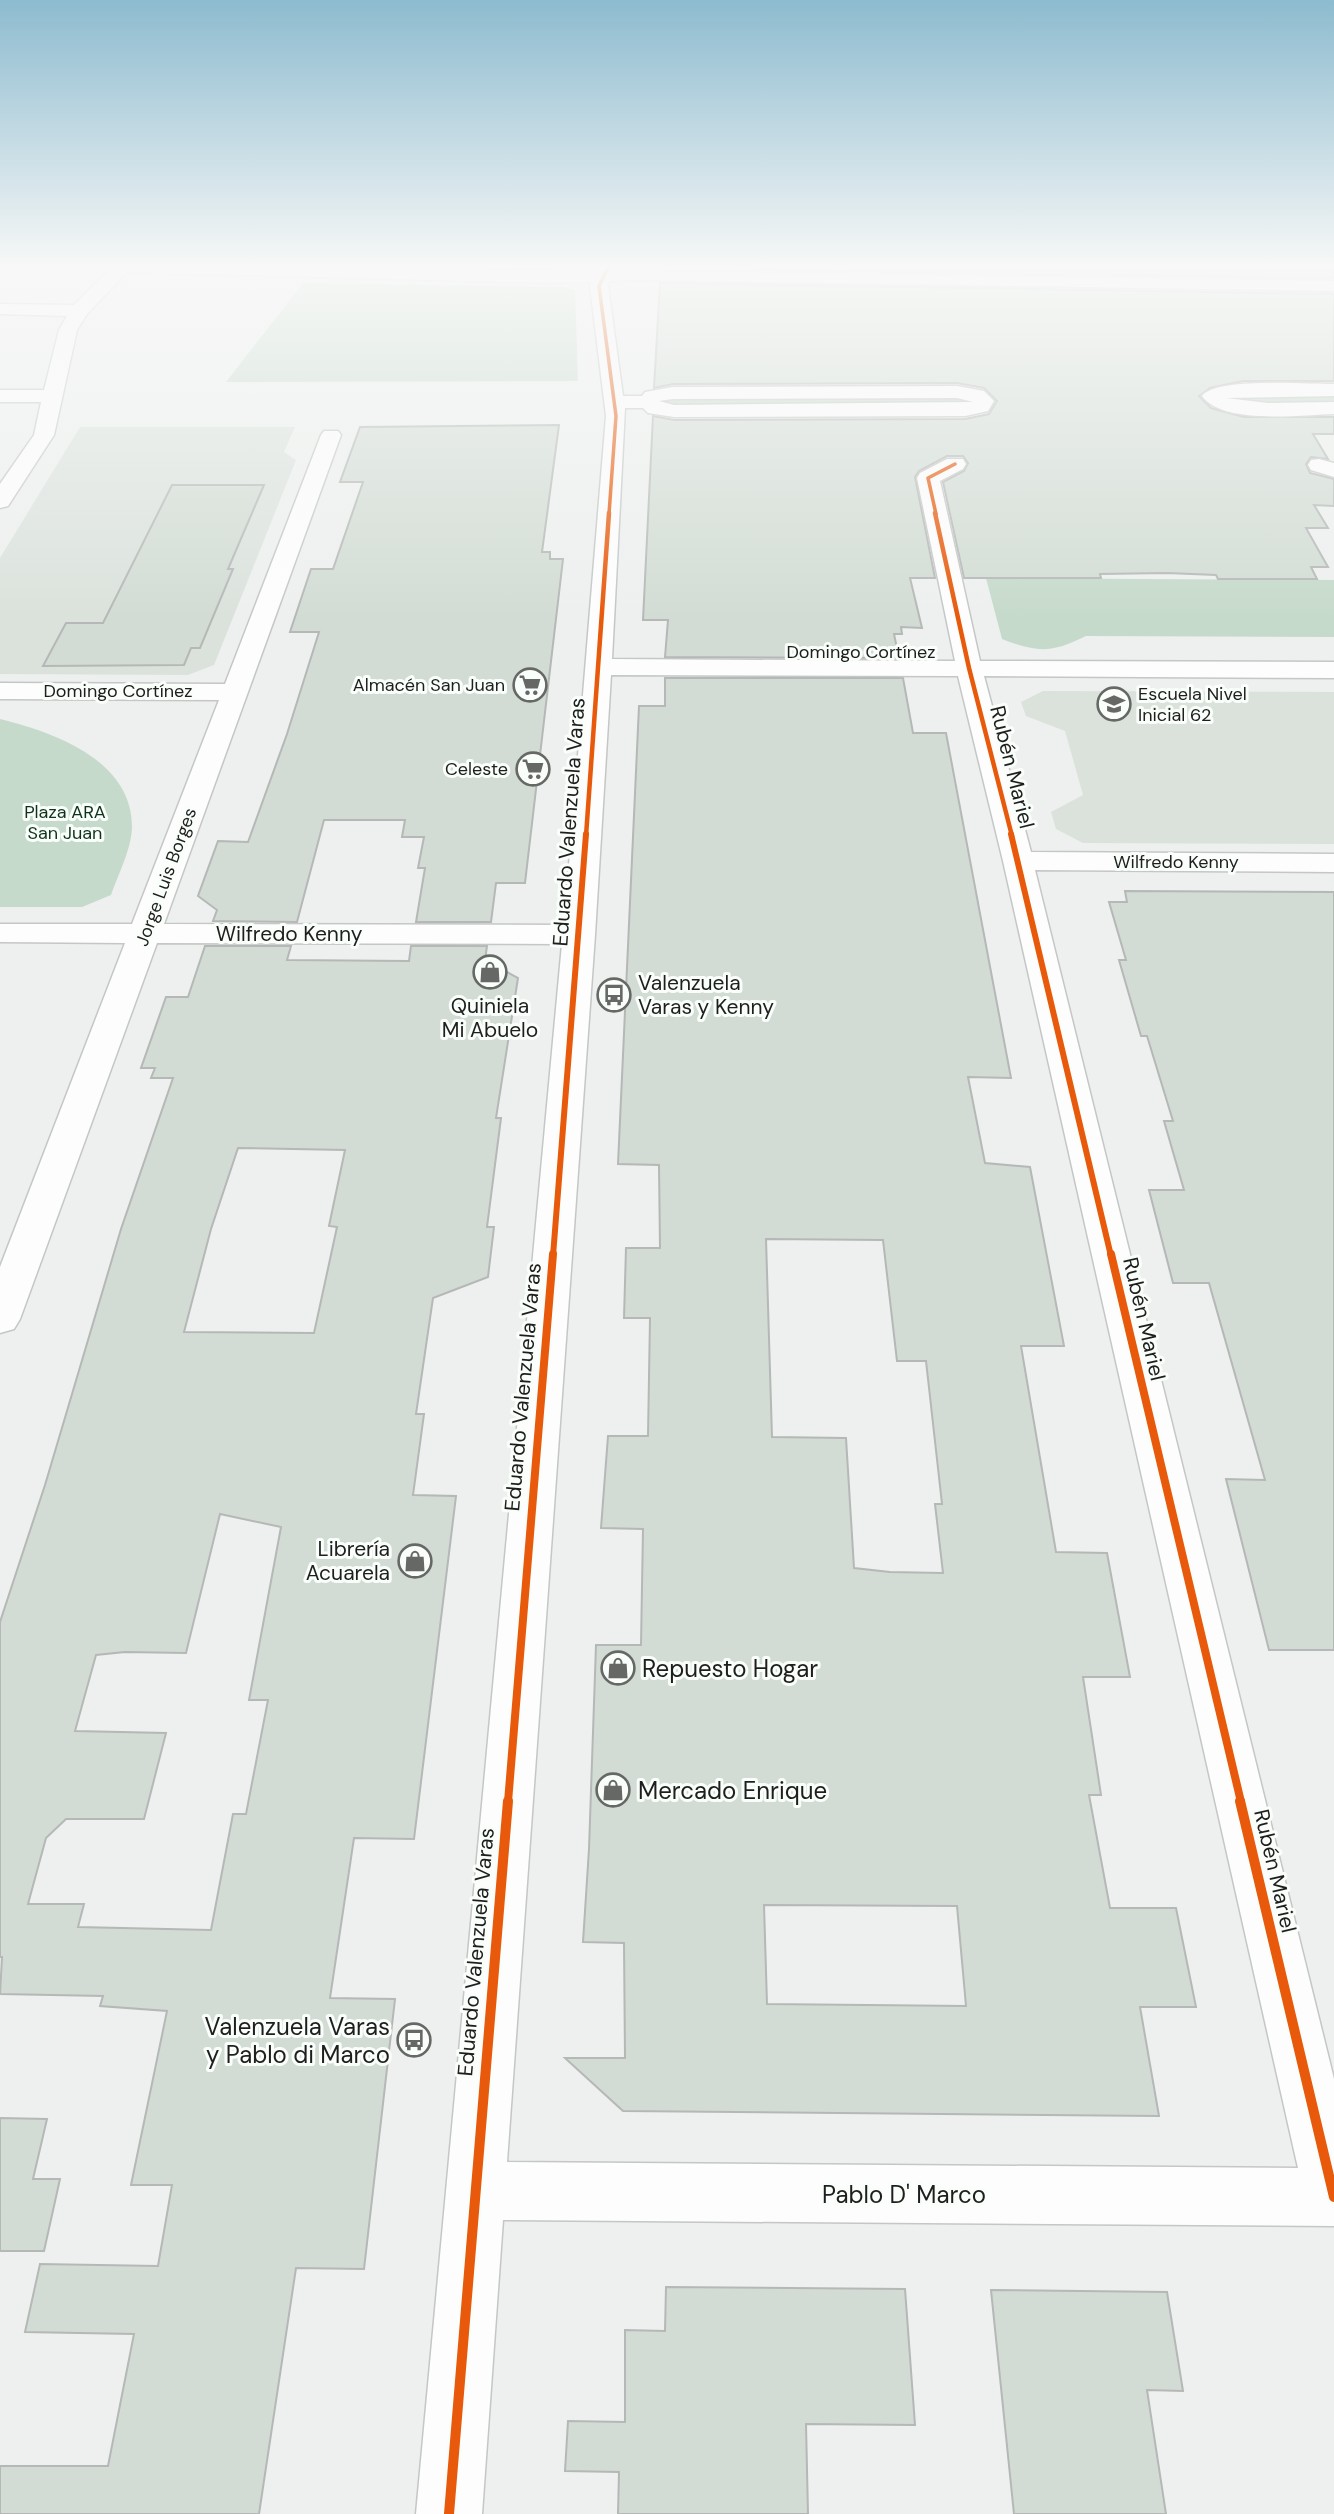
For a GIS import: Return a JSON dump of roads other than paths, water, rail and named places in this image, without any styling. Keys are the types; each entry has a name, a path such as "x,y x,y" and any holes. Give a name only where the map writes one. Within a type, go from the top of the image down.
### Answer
{"street":[{"path":"0,501 44,435 55,383"},
{"name":"Eduardo Valenzuela Varas","path":"449,2514 579,935 616,416 612,383"},
{"path":"1334,390 1225,391 1212,396 1219,404 1238,409 1334,408"},
{"path":"614,402 649,402 655,409 674,411 965,410 981,407 984,401 977,395 957,392 673,393 652,396 649,402"},
{"path":"0,396 50,405"},
{"path":"0,415 50,405"},
{"name":"Jorge Luis Borges","path":"0,1319 331,435"},
{"name":"Rubén Mariel","path":"955,464 928,478 970,668 1334,2197"},
{"name":"Domingo Cortínez","path":"598,667 1334,670"},
{"name":"Domingo Cortínez","path":"0,691 235,692"},
{"name":"Wilfredo Kenny","path":"1018,861 1334,863"},
{"name":"Wilfredo Kenny","path":"0,933 579,935"},
{"name":"Pablo D' Marco","path":"474,2191 1334,2197"}],"place":[{"name":"Almacén San Juan","path":"530,685"},
{"name":"Escuela Nivel Inicial 62","path":"1114,704"},
{"name":"Celeste","path":"533,769"},
{"name":"Quiniela Mi Abuelo","path":"490,972"},
{"name":"Valenzuela Varas y Kenny","path":"614,995"},
{"name":"Librería Acuarela","path":"415,1561"},
{"name":"Repuesto Hogar","path":"618,1668"},
{"name":"Mercado Enrique","path":"613,1790"},
{"name":"Valenzuela Varas y Pablo di Marco","path":"414,2040"}],"park label":[{"name":"Plaza ARA San Juan","path":"65,822"}]}
